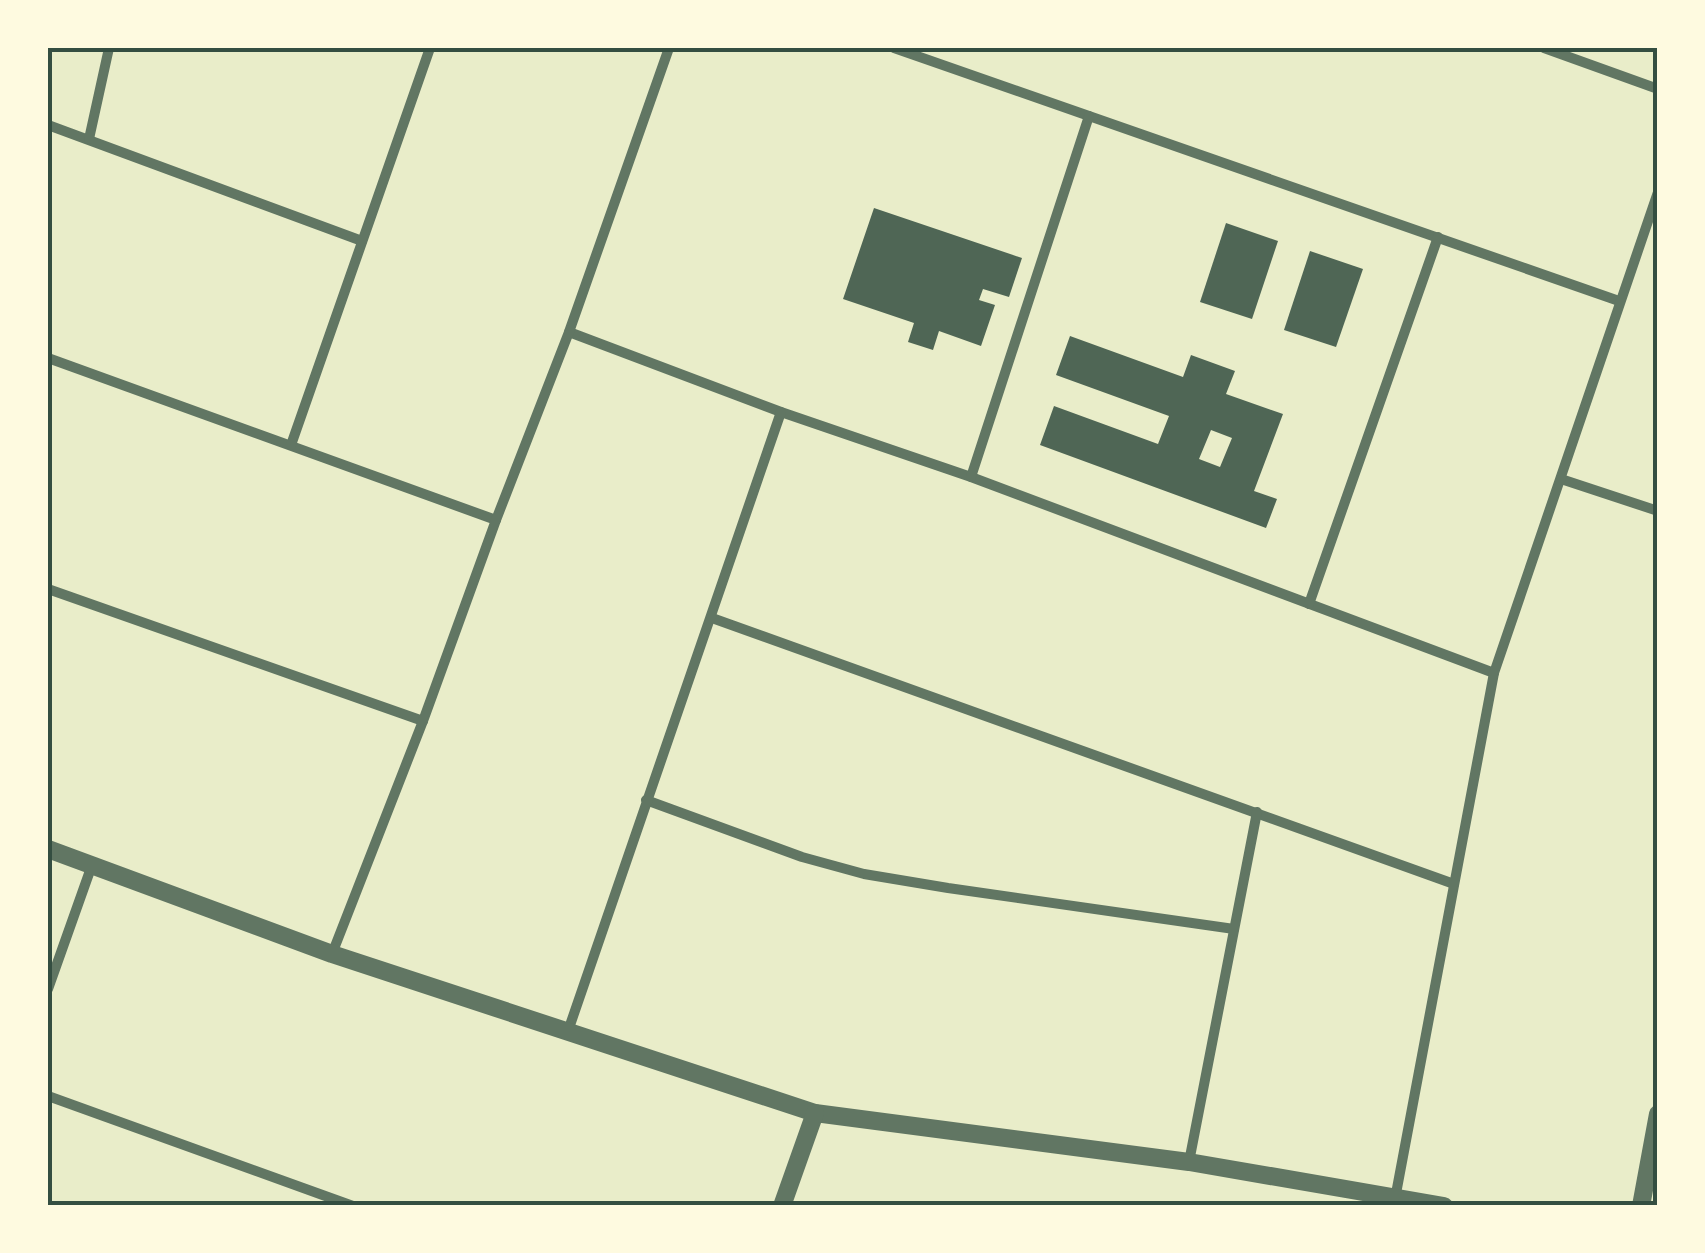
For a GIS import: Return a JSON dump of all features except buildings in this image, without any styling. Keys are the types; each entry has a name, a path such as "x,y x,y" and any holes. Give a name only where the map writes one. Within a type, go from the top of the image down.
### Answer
{"street":[{"path":"89,139 109,48"},
{"path":"291,445 429,48"},
{"path":"332,954 569,332 669,48"},
{"path":"899,48 1618,302"},
{"path":"1544,48 1658,89"},
{"path":"971,476 1088,116"},
{"path":"48,125 362,241"},
{"path":"1395,1199 1494,673 1658,192"},
{"path":"1308,604 1438,237"},
{"path":"569,332 781,412 971,476 1494,673"},
{"path":"48,358 496,520"},
{"path":"568,1032 781,412"},
{"path":"1561,479 1658,511"},
{"path":"48,590 423,721"},
{"path":"712,618 1454,884"},
{"path":"646,800 802,857 864,874 1234,929"},
{"path":"1189,1162 1256,812"},
{"path":"48,848 332,954 816,1113 1189,1162 1444,1206"},
{"path":"48,989 93,864"},
{"path":"48,1096 318,1200 353,1206"},
{"path":"782,1206 816,1113"},
{"path":"1641,1206 1658,1114"}]}
